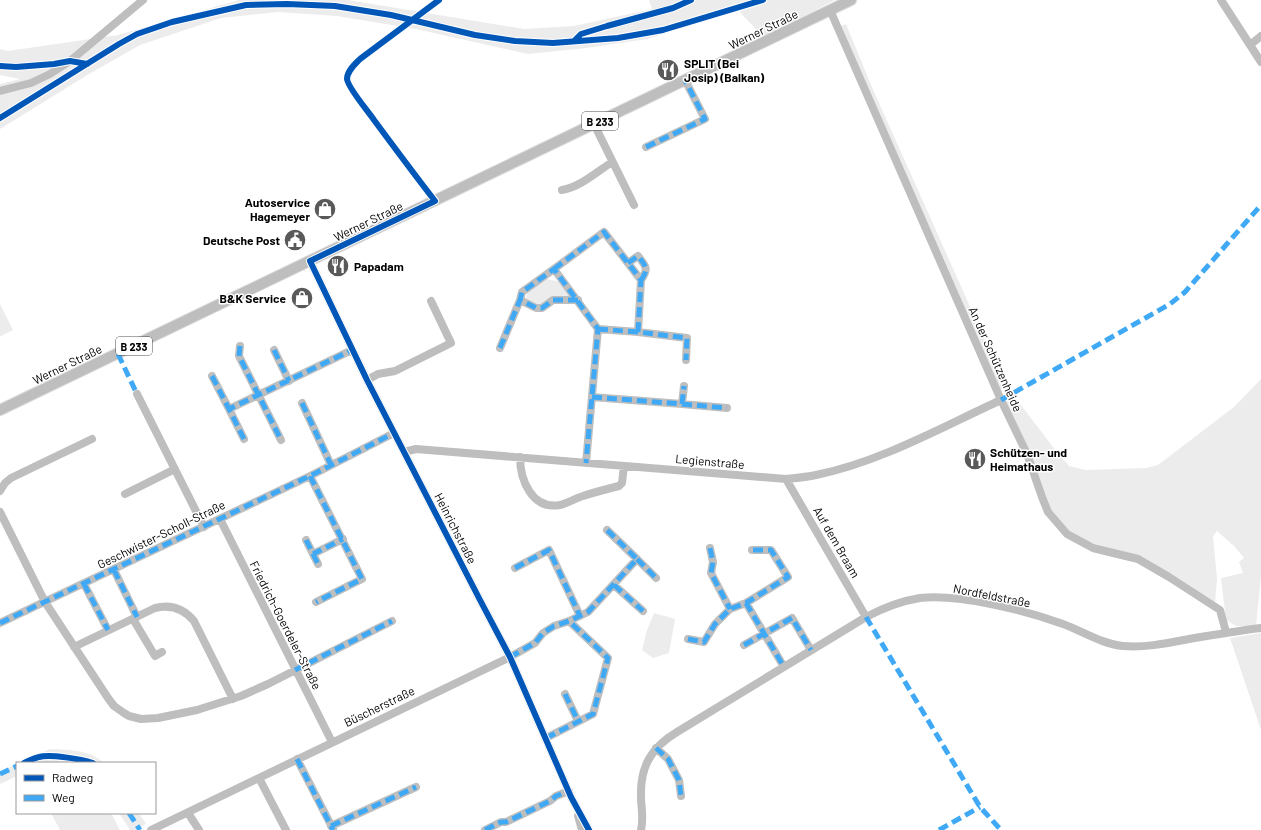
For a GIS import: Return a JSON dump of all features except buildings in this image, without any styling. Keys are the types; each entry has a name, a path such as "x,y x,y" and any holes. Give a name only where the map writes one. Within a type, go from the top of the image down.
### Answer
{"main road":[{"name":"Werner Straße","path":"0,410 852,0"}],"street":[{"path":"0,91 31,83 50,74 70,61 143,0"},
{"path":"1221,0 1261,62"},
{"name":"An der Schützenheide","path":"830,10 1001,400 1027,454 1048,512 1067,534 1093,548 1138,559 1220,610 1226,632"},
{"path":"1250,45 1261,36"},
{"path":"646,147 705,119 685,80"},
{"path":"594,124 634,205"},
{"path":"562,190 568,189 583,181 612,162"},
{"path":"500,348 522,292 604,232 640,280"},
{"path":"628,263 638,256 646,266 645,273 640,280 638,332"},
{"name":"Heinrichstraße","path":"310,261 394,434 510,656 576,808 589,830"},
{"path":"554,269 598,329 586,463"},
{"path":"520,300 536,308 542,308 553,300 578,300"},
{"path":"367,380 378,374 395,371 451,343 431,301"},
{"path":"598,329 687,338 686,360"},
{"path":"240,346 239,356 281,440"},
{"path":"274,350 289,381"},
{"path":"229,409 259,396 352,350"},
{"path":"212,376 244,439"},
{"path":"682,404 684,386"},
{"path":"137,394 204,526"},
{"path":"592,397 727,408"},
{"name":"Legienstraße","path":"404,452 413,449 786,479 815,476 845,468 898,448 1001,400"},
{"path":"302,403 331,465"},
{"name":"Geschwister-Scholl-Straße","path":"0,623 310,476 394,434"},
{"path":"0,491 5,483 11,478 92,439"},
{"path":"520,457 522,474 529,491 540,502 551,505 560,505 585,495 619,486 622,483 624,466"},
{"path":"125,494 175,469"},
{"path":"310,476 362,579 316,602"},
{"name":"Auf dem Braam","path":"786,479 866,617"},
{"path":"0,512 45,602 114,706 129,716 147,719 169,716 197,710 233,699 268,684 392,621"},
{"name":"Friedrich-Goerdeler-Straße","path":"220,519 332,742"},
{"path":"607,530 656,578"},
{"path":"313,554 342,539"},
{"path":"306,540 318,564"},
{"path":"710,548 713,562 711,573 730,609"},
{"path":"515,568 549,550 580,616"},
{"path":"688,639 704,642 715,624 730,609 746,603 788,577 771,550 752,550"},
{"name":"Büscherstraße","path":"152,830 535,644 554,626 588,612 637,559"},
{"path":"114,570 135,618 155,656 162,652"},
{"path":"84,584 108,630"},
{"path":"614,585 643,611"},
{"name":"Nordfeldstraße","path":"641,830 643,821 640,796 641,779 647,762 656,748 667,738 866,617 901,602 921,598 966,600 1032,614 1113,644 1123,646 1161,644 1226,632 1261,628"},
{"path":"746,603 784,667"},
{"path":"74,647 160,606 172,607 187,614 198,628 233,699"},
{"path":"744,645 792,618 812,650"},
{"path":"546,738 593,714 608,658 569,621"},
{"path":"565,694 578,722"},
{"path":"656,748 668,759 679,780 682,796"},
{"path":"297,759 332,828 416,787"},
{"path":"259,778 286,830"},
{"path":"485,830 531,810 568,790"},
{"name":"Heinrichstraße","path":"576,808 582,830"},
{"path":"188,813 199,830"}],"shaded area":[{"path":"239,0 348,0 524,29 574,26 652,9 649,0 835,0 763,37 739,11 647,39 586,48 528,54 416,29 337,16 278,12 221,18 140,45 89,74 0,129 0,84 20,79 0,75 0,49 8,51 118,35"},
{"path":"846,24 871,85 1006,387 1000,390 841,26"},
{"path":"546,279 561,282 572,297 542,306 525,300 528,291"},
{"path":"0,304 13,330 1,336 0,336"},
{"path":"1261,379 1261,577 1256,626 1236,626 1226,620 1221,578 1243,573 1239,562 1244,558 1234,546 1217,531 1213,536 1217,579 1215,603 1140,557 1089,542 1069,531 1049,508 1004,403 1014,396 1069,466 1086,470 1146,468 1158,465 1234,407"},
{"path":"654,613 675,619 669,653 653,658 642,650 647,630"},
{"path":"1261,633 1261,730 1230,638"},
{"path":"50,749 78,751 92,755 103,762 65,762 21,762"},
{"path":"16,764 16,776 0,784 0,772"},
{"path":"52,814 112,814 120,830 60,830"},
{"path":"120,814 140,814 146,824 135,830 130,830"}],"marked path":[{"path":"646,147 705,119 685,80"},
{"path":"1001,400 1170,304 1185,292 1261,205"},
{"path":"554,269 604,232 641,280 638,332 687,338 686,360"},
{"path":"628,263 638,256 641,259 646,268 641,280"},
{"path":"578,300 553,300 542,308 536,308 520,300 522,292 554,269 598,329 586,463"},
{"path":"500,348 520,300"},
{"path":"598,329 638,332"},
{"path":"240,346 239,356 281,440"},
{"path":"274,350 289,381"},
{"path":"244,439 229,409 352,350"},
{"path":"118,354 137,394"},
{"path":"212,376 229,409"},
{"path":"592,397 682,404 684,386"},
{"path":"302,403 331,465"},
{"path":"682,404 727,408"},
{"path":"0,623 310,476 394,433"},
{"path":"310,476 362,579 316,602"},
{"path":"510,657 535,643 543,633 554,626 588,612 637,559 607,530"},
{"path":"306,540 313,554 343,539"},
{"path":"710,548 713,562 711,573 730,609"},
{"path":"515,568 549,550 580,616"},
{"path":"688,639 704,642 715,624 730,609 746,603 788,577 771,550 752,550"},
{"path":"313,554 318,564"},
{"path":"637,559 656,578"},
{"path":"114,570 137,617"},
{"path":"84,584 108,630"},
{"path":"614,585 643,611"},
{"path":"746,603 784,667"},
{"path":"866,617 980,807 1001,830"},
{"path":"744,645 792,618 811,650"},
{"path":"295,670 392,621"},
{"path":"546,738 593,714 608,658 569,621"},
{"path":"565,694 578,721"},
{"path":"656,748 668,759 679,780 681,796"},
{"path":"297,759 333,830"},
{"path":"0,774 16,766"},
{"path":"331,826 416,787"},
{"path":"485,830 501,822 506,822 550,801 556,796 569,791"},
{"path":"939,830 980,807"},
{"path":"130,814 140,830"}],"cycle path":[{"path":"439,0 360,59 350,70 347,76 348,83 359,100 435,201 310,261 367,380 510,657 571,797 589,830"},
{"path":"574,41 581,34 673,8 691,0"},
{"path":"0,118 137,34 172,22 246,5 287,4 335,6 391,15 475,35 515,41 553,43 618,38 663,30 763,0"},
{"path":"0,66 16,67 54,64 70,61 87,64"},
{"path":"26,762 37,757 44,756 89,762"}],"place":[{"name":"SPLIT (Bei Josip) (Balkan)","path":"668,70"},
{"name":"Autoservice Hagemeyer","path":"325,209"},
{"name":"Deutsche Post","path":"295,240"},
{"name":"Papadam","path":"338,266"},
{"name":"B&K Service","path":"302,298"},
{"name":"Schützen- und Heimathaus","path":"975,459"}]}
